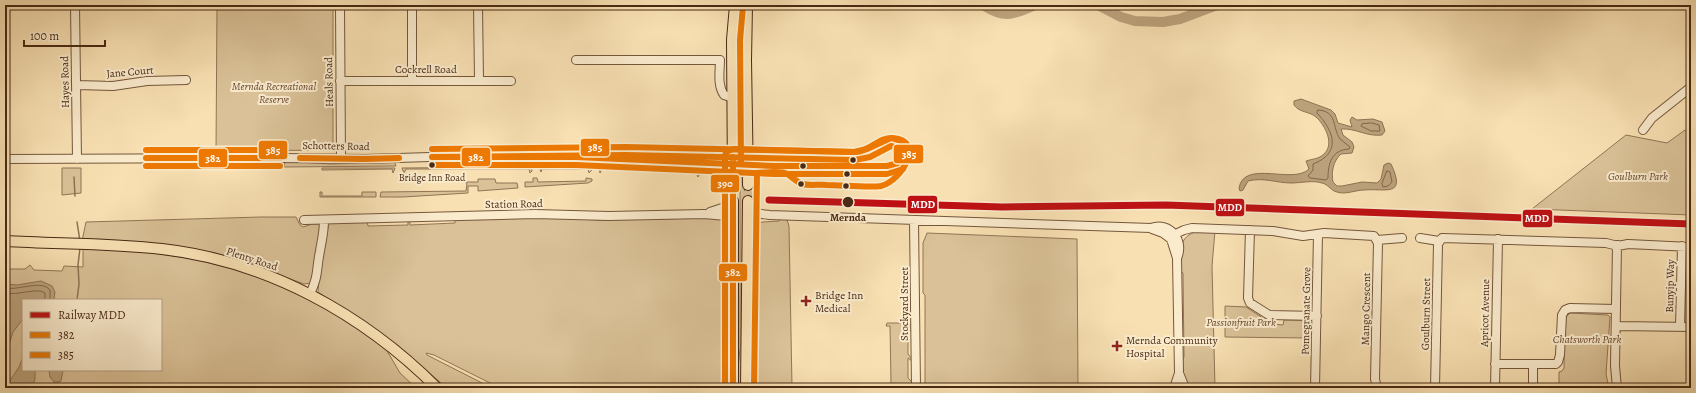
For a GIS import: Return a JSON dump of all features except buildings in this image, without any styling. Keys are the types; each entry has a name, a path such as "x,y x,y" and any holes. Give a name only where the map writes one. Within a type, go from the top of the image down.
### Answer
{"main road":[{"path":"733,184 732,40 735,5"},
{"path":"746,5 749,161 748,184"},
{"name":"Schotters Road","path":"733,161 749,161"},
{"path":"732,201 733,388"},
{"path":"746,388 748,201"},
{"name":"Plenty Road","path":"5,242 88,244 163,249 202,256 258,272 310,294 339,310 380,338 438,388"},
{"name":"Plenty Road","path":"5,245 42,243"}],"street":[{"name":"Hayes Road","path":"75,5 77,159"},
{"name":"Heals Road","path":"340,5 341,159"},
{"path":"412,5 412,80"},
{"path":"478,5 479,80"},
{"path":"576,60 720,60 721,91 724,95 733,98"},
{"name":"Jane Court","path":"77,86 112,86 147,80 186,80"},
{"name":"Cockrell Road","path":"340,81 511,81"},
{"path":"1643,130 1652,118 1691,87"},
{"name":"Schotters Road","path":"5,159 341,159 438,157 595,157 626,155 733,161"},
{"name":"Station Road","path":"704,214 725,207 732,201"},
{"path":"748,201 751,210 755,213 770,216"},
{"name":"Station Road","path":"304,220 535,214 609,216 704,214 726,216 730,220 733,230"},
{"path":"747,224 753,218 770,216 1151,228 1164,227 1174,238 1177,258 1179,373 1175,388"},
{"path":"310,294 318,277 320,251 324,233 324,220"},
{"name":"Stockyard Street","path":"914,220 916,388"},
{"path":"1174,238 1188,228 1279,232 1303,236 1318,234 1366,234 1374,236 1377,240 1402,238"},
{"path":"1250,230 1248,295 1250,303 1269,315 1316,316"},
{"name":"Pomegranate Grove","path":"1316,388 1318,234"},
{"path":"1420,238 1439,241 1447,238 1498,239 1603,244 1617,247 1633,245 1691,247"},
{"name":"Apricot Avenue","path":"1495,388 1498,239"},
{"name":"Mango Crescent","path":"1373,388 1375,379 1377,240"},
{"name":"Goulburn Street","path":"1435,388 1439,241"},
{"name":"Bunyip Way","path":"1680,327 1682,246"},
{"path":"1616,387 1617,247"},
{"path":"1495,364 1554,365 1558,362 1562,315 1564,310 1570,308 1616,309"},
{"path":"1616,326 1691,327"},
{"path":"1533,365 1533,388"},
{"path":"1179,373 1185,388"},
{"name":"Mango Crescent","path":"1375,379 1377,388"},
{"path":"1175,388 1179,386 1185,388"}],"green space":[{"name":"Mernda Recreational Reserve","path":"217,5 333,5 333,150 216,151"},
{"path":"738,5 740,5 739,42 742,144 739,153 737,141"},
{"name":"Goulburn Park","path":"1685,130 1691,134 1691,215 1532,209 1626,135 1667,143"},
{"path":"531,160 532,166 432,166 432,163 443,161"},
{"path":"540,160 590,160 592,166 538,166"},
{"path":"600,160 693,166 598,166"},
{"path":"285,161 330,164 394,161 396,166 284,167"},
{"path":"532,167 532,171 530,173 529,169 406,169 404,173 402,168"},
{"path":"539,167 592,167 592,170 589,173 588,169 542,169 541,172"},
{"path":"599,167 698,167 700,174 698,177 696,173 693,172 693,168 602,169 600,173"},
{"path":"62,168 81,168 81,193 62,195"},
{"path":"322,168 395,168 393,173 392,169 322,170"},
{"path":"741,171 744,171 745,173 742,384 741,388 739,388 738,370 740,348"},
{"path":"465,178 466,182 478,182 478,179 495,179 496,183 517,183 518,188 478,191 478,186 468,186 468,193 380,197 381,192 466,191 467,183 463,182"},
{"path":"533,178 537,178 538,182 586,181 586,178 592,179 592,181 588,183 525,187 525,182 533,182"},
{"path":"320,192 322,192 322,196 362,196 362,192 376,192 376,197 320,197"},
{"path":"296,217 300,225 303,227 312,224 321,224 312,283 304,284 239,260 212,253 82,241 86,222"},
{"path":"538,217 599,220 726,219 730,228 728,388 500,388 434,355 426,353 427,355 492,388 447,388 387,338 318,292 321,258 329,223 367,221 368,226 408,225 408,221 410,221 410,225 455,223 455,219"},
{"path":"782,218 787,220 789,226 792,387 759,388 754,378 754,304 751,283 752,227 757,223 779,221"},
{"path":"1198,231 1215,231 1212,266 1215,388 1190,388 1183,377 1181,368 1184,357 1183,273 1180,270 1181,251 1183,241 1186,237"},
{"path":"927,233 1077,239 1078,385 929,388 925,384 925,295 923,293 923,243"},
{"path":"83,246 147,252 194,259 238,270 285,287 335,313 386,349 400,373 416,388 5,388 5,267 7,269 25,269 30,265 34,270 62,271 64,266 83,267"},
{"name":"Passionfruit Park","path":"1225,306 1246,307 1266,320 1265,323 1283,325 1284,320 1301,320 1307,327 1306,338 1225,337"},
{"name":"Chatsworth Park","path":"1570,313 1608,315 1610,317 1606,374 1609,388 1559,388 1559,372 1564,368 1565,318"},
{"path":"887,323 907,323 912,325 912,332 908,328 908,354 912,361 908,358 908,378 912,382 912,388 886,388 886,384 891,384 890,326 886,326"}],"water":[{"path":"1301,99 1331,110 1335,114 1338,123 1352,127 1350,120 1352,117 1357,120 1373,119 1382,122 1385,131 1382,135 1371,135 1341,129 1343,135 1352,142 1354,147 1352,153 1341,154 1334,164 1332,178 1333,182 1337,186 1362,182 1377,183 1381,179 1384,165 1388,163 1391,164 1395,175 1395,187 1386,190 1361,190 1340,193 1318,182 1286,183 1254,180 1248,181 1243,190 1240,191 1239,188 1243,180 1250,175 1259,173 1292,175 1302,173 1309,169 1306,161 1320,157 1327,150 1329,140 1323,125 1316,117 1296,108 1294,105 1294,101"},
{"path":"41,281 52,286 55,292 54,299 22,299 22,320 13,332 5,357 5,284 17,285"},
{"path":"22,360 22,371 35,371 35,379 32,388 5,388 19,367"},
{"path":"49,371 63,371 61,381 54,382 50,377"}],"waterway":[{"path":"983,5 1003,14 1014,13 1035,5"},
{"path":"1098,5 1121,17 1135,21 1163,22 1180,19 1217,5"},
{"path":"74,177 75,196"},
{"path":"77,222 80,241"},
{"path":"77,299 80,248"}],"tunnel":[{"path":"733,184 733,201"},
{"path":"748,185 748,201"}],"rail line":[{"name":"MDD","path":"769,200 1002,207 1166,205 1691,224"}],"transit line":[{"name":"385","path":"741,164 740,40 743,6"},
{"name":"390","path":"725,388 726,152 733,149 856,152 866,149 888,138 903,140 908,146 909,153 907,161 896,177 889,183 881,186 862,187 805,185 784,173 757,173 754,388"},
{"name":"385","path":"432,149 626,147 854,152 867,149 891,138 904,142 909,155 903,169 887,174 774,174 576,165 432,165"},
{"name":"382","path":"891,146 898,148 901,155 898,163 887,166 774,166 576,157 432,157 626,155 855,160 870,157 891,146"},
{"name":"385","path":"146,150 280,150"},
{"name":"382","path":"733,157 733,388"},
{"name":"382","path":"146,158 280,158"},
{"name":"382","path":"146,158 280,158"},
{"name":"382","path":"300,158 365,159"},
{"name":"382","path":"300,158 365,159"},
{"name":"382","path":"365,159 399,158"},
{"name":"382","path":"365,159 399,158"},
{"name":"385","path":"146,166 280,166"}],"place":[{"name":"Bridge Inn Road","path":"432,165"},
{"name":"Mernda","path":"848,202"},
{"name":"Bridge Inn Medical","path":"806,301"},
{"name":"Mernda Community Hospital","path":"1117,346"}]}
